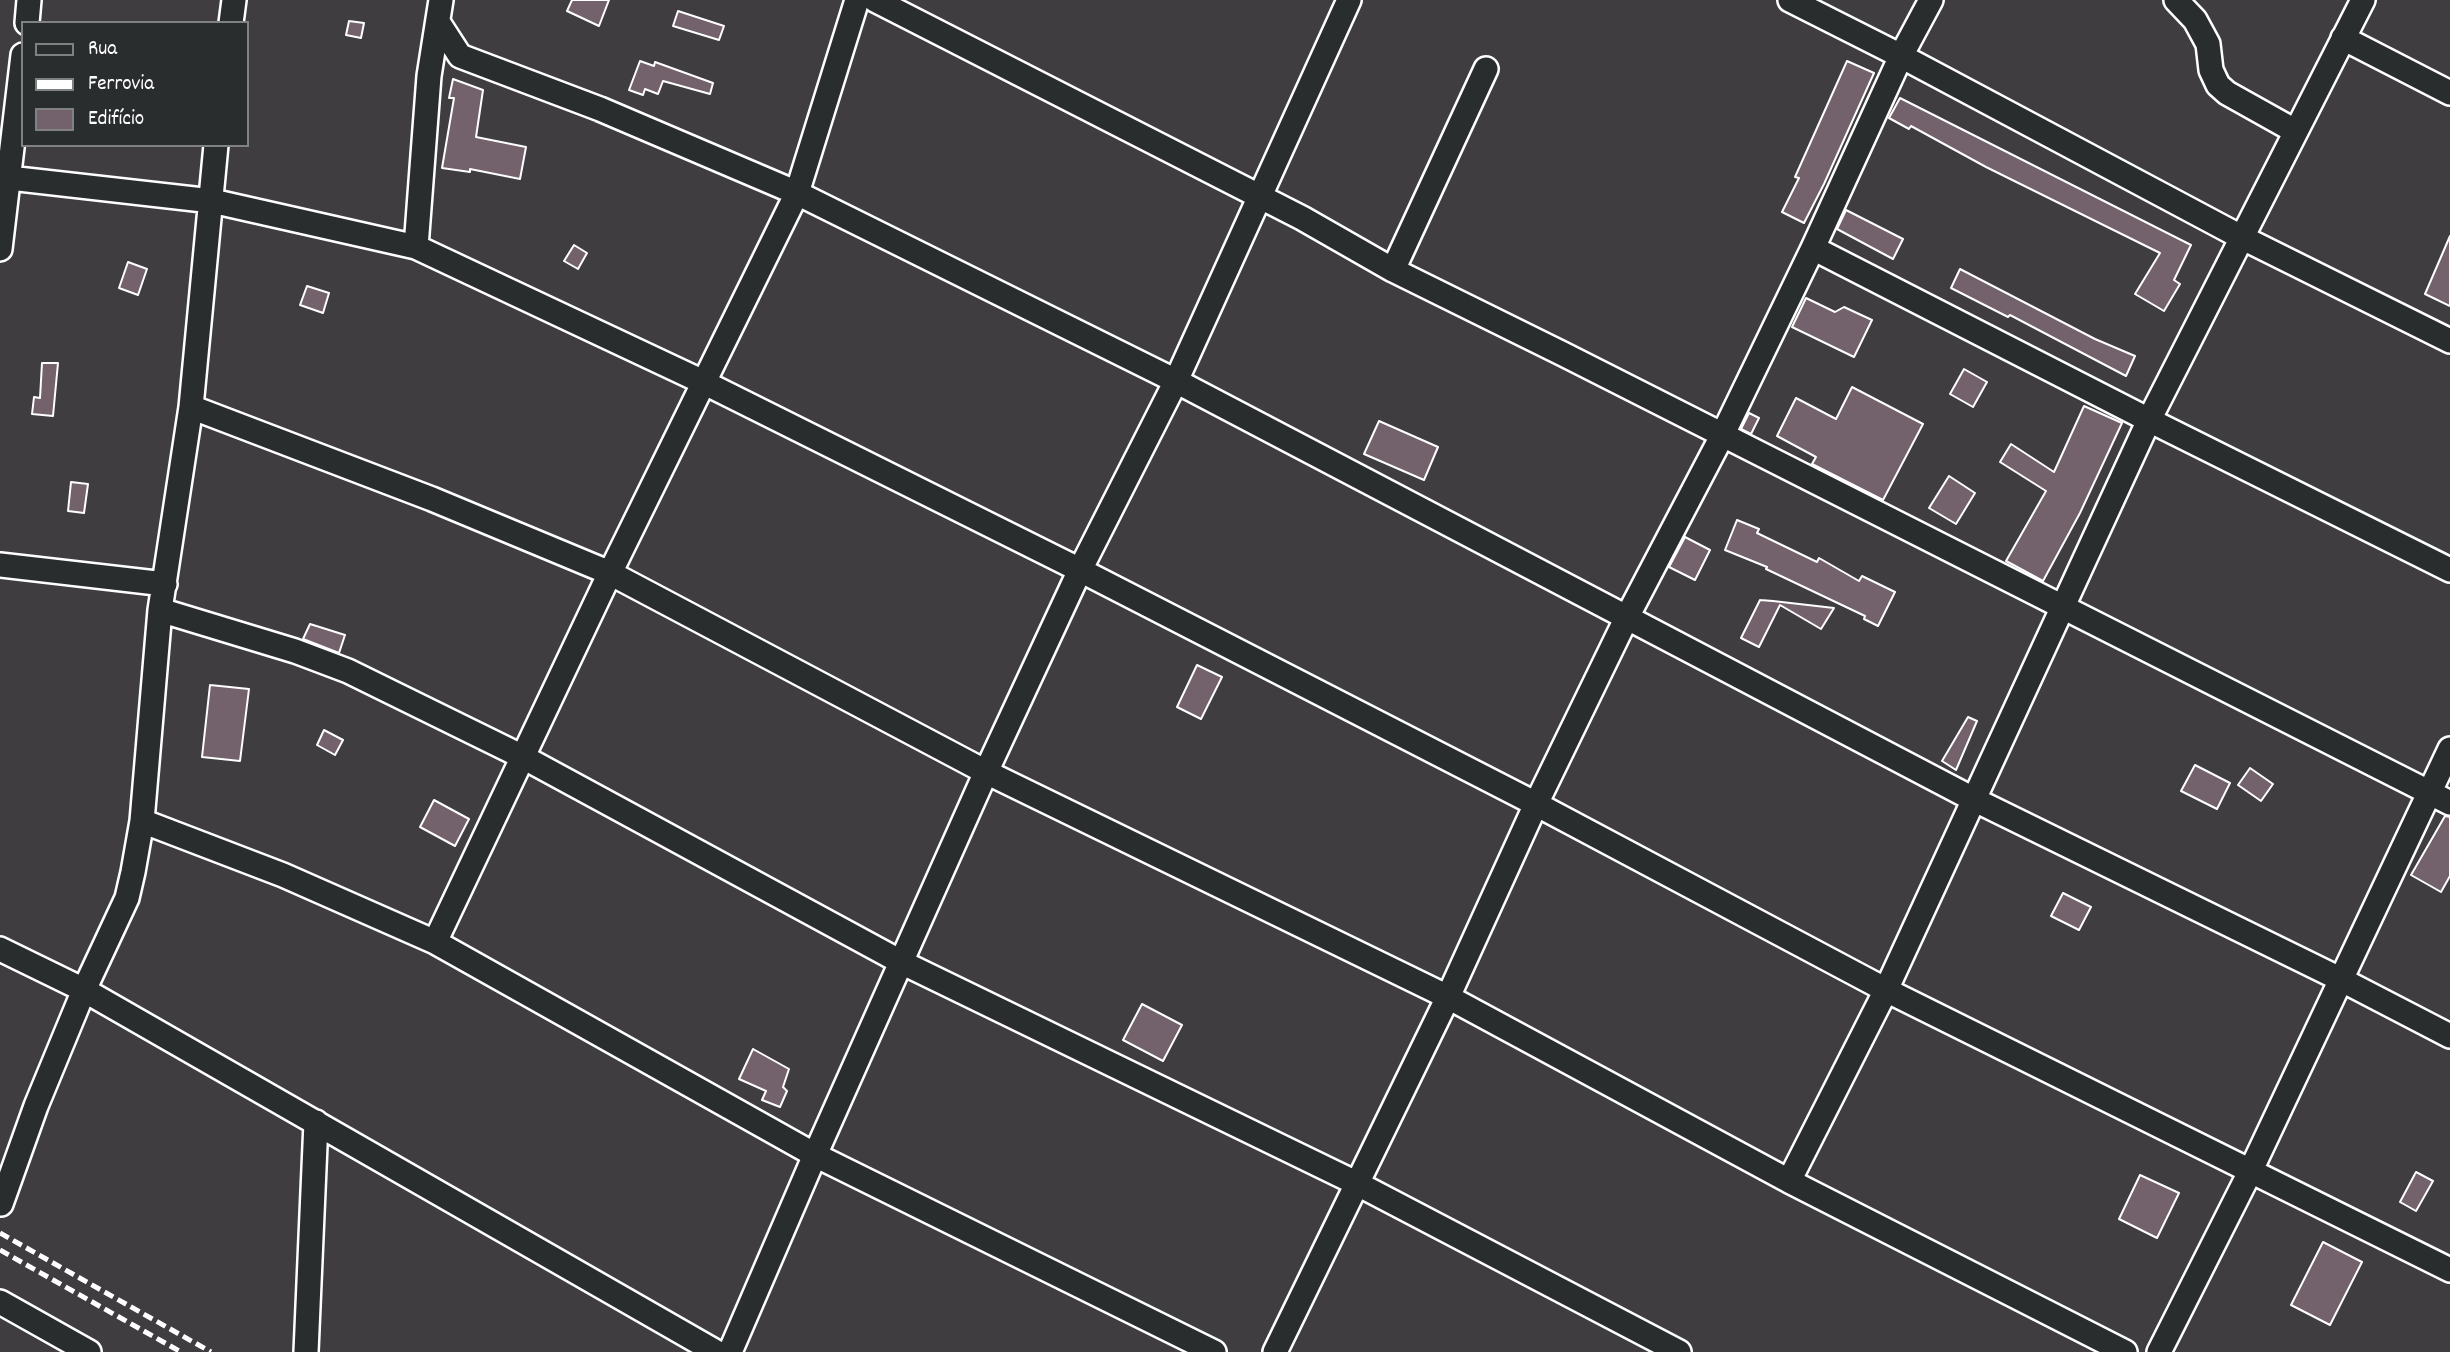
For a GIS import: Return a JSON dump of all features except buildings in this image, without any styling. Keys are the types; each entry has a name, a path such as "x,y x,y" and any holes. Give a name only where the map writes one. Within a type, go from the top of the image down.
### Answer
{"street":[{"path":"27,21 30,0"},
{"path":"231,21 234,0"},
{"path":"435,942 610,573 797,193 857,0"},
{"path":"875,0 1303,218 1393,270 2440,798"},
{"path":"1790,0 2241,237 2450,341"},
{"path":"1275,1352 1448,997 1536,804 1626,619 1722,436 1901,56 1931,0"},
{"path":"2176,0 2195,20 2208,44 2211,70 2218,85 2227,93 2295,131"},
{"path":"1789,1181 1886,990 2149,420 2363,0"},
{"path":"730,1352 986,772 1080,570 1176,381 1260,198 1344,2"},
{"path":"439,11 460,56 600,110 797,193 1176,381 1973,799 2340,979 2450,1036"},
{"path":"416,247 429,76 439,11"},
{"path":"2343,38 2450,93"},
{"path":"429,76 460,56"},
{"path":"0,249 4,178 21,68"},
{"path":"1393,270 1486,69"},
{"path":"1,1204 36,1106 84,990 127,898 142,821 160,610 191,407 216,147"},
{"path":"4,178 212,201 416,247 703,382 1080,570 1536,804 1886,990 2450,1270"},
{"path":"1813,247 2149,420 2450,570"},
{"path":"191,407 432,499 610,573 986,772 1448,997 1789,1181 2125,1352"},
{"path":"0,565 165,584"},
{"path":"160,610 295,651 348,671 523,757 901,962 1356,1183 1679,1352"},
{"path":"2159,1352 2250,1170 2340,979 2440,798 2450,749"},
{"path":"142,821 283,875 435,942 815,1155 1214,1352"},
{"path":"0,949 84,990 716,1352"},
{"path":"306,1352 316,1122"},
{"path":"0,1303 76,1349"}],"railway":[{"path":"0,1233 211,1352"},
{"path":"0,1250 181,1352"}]}
